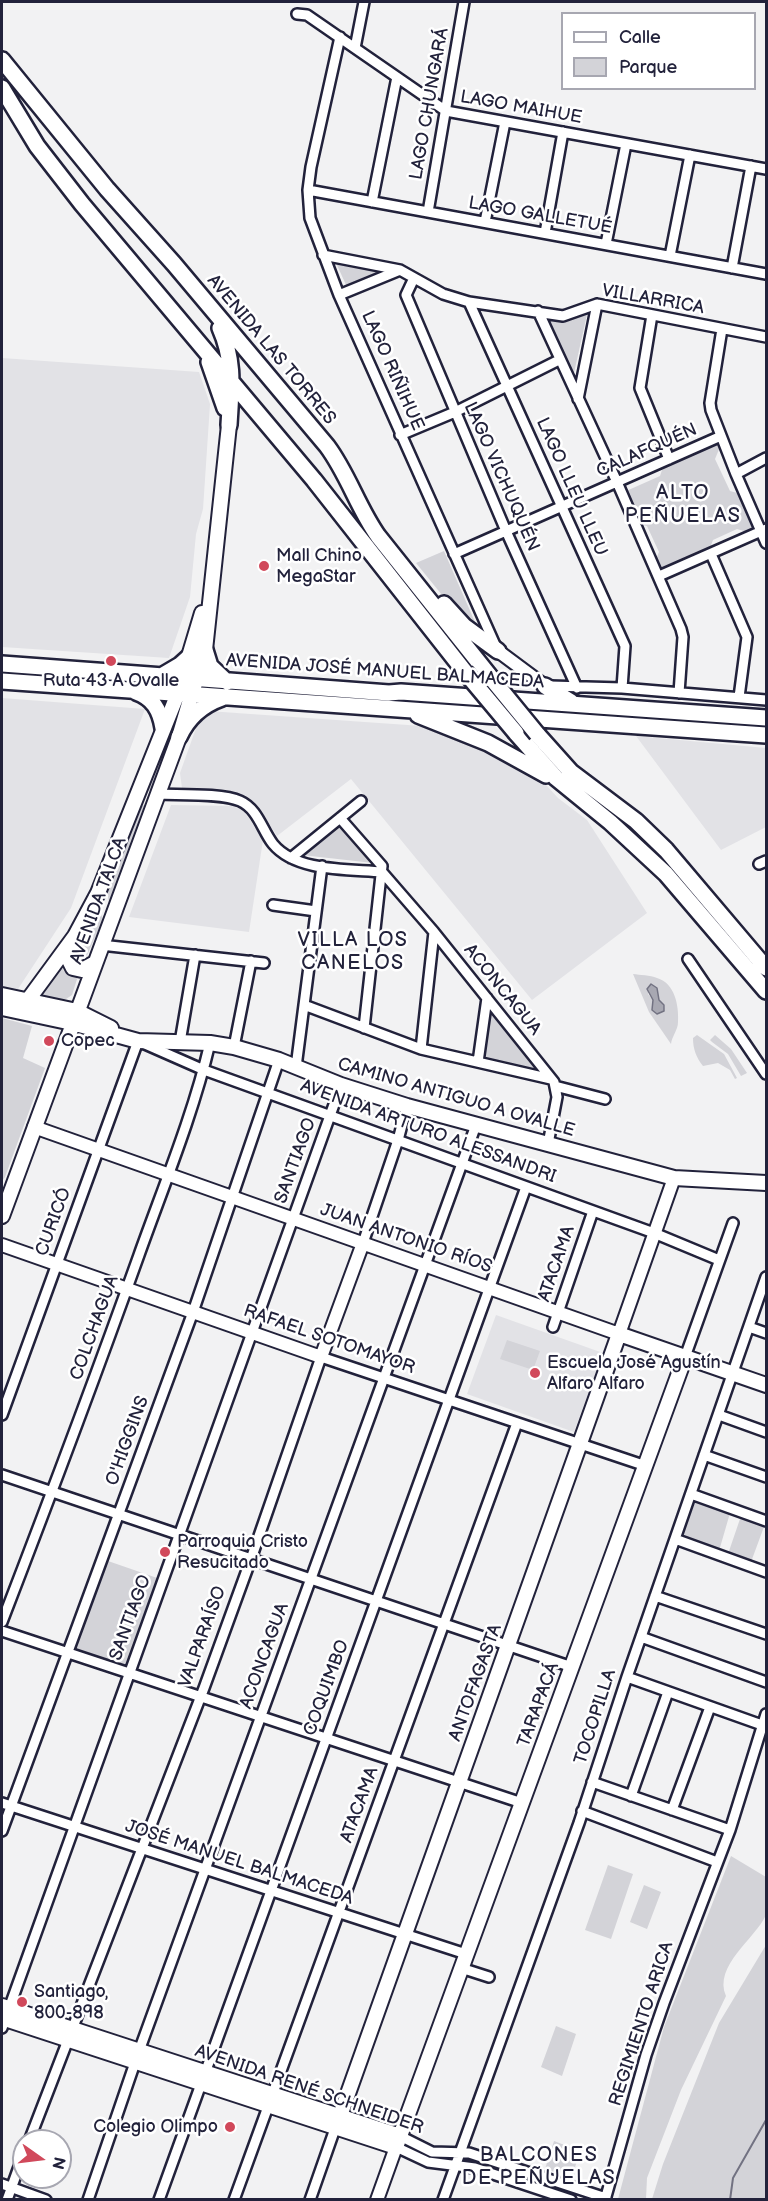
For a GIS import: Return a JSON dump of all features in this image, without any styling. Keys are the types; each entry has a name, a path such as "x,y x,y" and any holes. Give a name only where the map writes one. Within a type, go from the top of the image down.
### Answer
{"main road":[{"name":"AVENIDA LAS TORRES","path":"2,60 107,189 174,264 327,446 348,479 360,506 378,536 537,734 571,772 623,810 651,835 687,873 766,968"},
{"path":"2,88 37,146 82,204 314,480 465,672 545,768 610,822 666,874 766,991"},
{"path":"82,204 84,195 90,189 97,186 107,189"},
{"path":"212,311 228,348 232,381 229,425"},
{"path":"198,341 220,388 229,425"},
{"path":"229,425 244,418 262,418"},
{"name":"AVENIDA TALCA","path":"28,1000 75,936 98,893 163,728 188,686 205,650 229,425"},
{"path":"360,506 387,534 459,620 498,651"},
{"name":"AVENIDA TALCA","path":"2,1216 179,737 188,686 190,656 210,593"},
{"path":"179,737 190,718 228,689 210,666 205,650"},
{"path":"163,675 190,656"},
{"name":"AVENIDA JOSÉ MANUEL BALMACEDA","path":"2,664 163,675 188,686"},
{"name":"AVENIDA JOSÉ MANUEL BALMACEDA","path":"2,681 130,690 188,686 573,704 766,718"},
{"path":"545,686 573,704"},
{"name":"AVENIDA JOSÉ MANUEL BALMACEDA","path":"228,689 405,709 766,735"},
{"path":"130,690 144,695 154,703 163,728"},
{"path":"405,709 488,743 571,791"},
{"path":"742,733 766,740"},
{"path":"133,803 147,796 158,794"},
{"path":"75,936 69,960 71,966 79,970 95,963"},
{"name":"AVENIDA ARTURO ALESSANDRI","path":"3,1003 28,1000 132,1039"},
{"name":"AVENIDA ARTURO ALESSANDRI","path":"3,1003 75,1017"},
{"name":"CAMINO ANTIGUO A OVALLE","path":"132,1039 210,1043 234,1047 279,1060 407,1106 674,1178 766,1183"},
{"name":"JUAN ANTONIO RÍOS","path":"620,1334 766,1385"},
{"name":"ANTOFAGASTA","path":"338,2122 620,1334"},
{"name":"TARAPACÁ","path":"398,2142 685,1357"},
{"name":"AVENIDA RENÉ SCHNEIDER","path":"3,2016 137,2056 398,2142"}],"street":[{"path":"355,48 364,2"},
{"name":"LAGO CHUNGARÁ","path":"428,212 464,2"},
{"name":"LAGO MAIHUE","path":"297,14 307,15 446,111 766,169"},
{"name":"LAGO RIÑIHUE","path":"340,37 311,166 308,190 310,218 339,295 498,651 545,686"},
{"path":"372,202 397,77"},
{"path":"485,222 505,122"},
{"path":"544,233 563,132"},
{"path":"606,244 626,144"},
{"path":"670,256 690,155"},
{"path":"732,268 751,166"},
{"name":"LAGO GALLETUÉ","path":"308,190 766,274"},
{"name":"VILLARRICA","path":"323,255 400,270 443,294 469,302 563,316 597,304 766,337"},
{"path":"339,295 400,270"},
{"name":"LAGO VICHUQUÉN","path":"414,278 406,295 506,531 578,688"},
{"name":"LAGO LLEU LLEU","path":"469,302 625,646 622,688"},
{"path":"578,399 597,304"},
{"path":"538,311 659,576 683,637 679,693"},
{"path":"652,315 640,388 669,459"},
{"path":"722,328 710,403 711,410 735,474 764,530 766,543"},
{"path":"400,435 455,412 559,360"},
{"name":"CALAFQUÉN","path":"454,554 721,436"},
{"path":"735,474 766,458"},
{"path":"659,576 764,530"},
{"path":"711,554 747,637 740,697"},
{"path":"545,686 622,688 766,700"},
{"path":"158,794 231,798 242,801 253,811 272,842 291,858 306,864 381,872 364,1028"},
{"path":"291,858 361,801"},
{"name":"ACONCAGUA","path":"340,818 382,866 381,872 434,932 553,1082"},
{"path":"296,1066 322,866"},
{"path":"273,905 316,911"},
{"path":"421,1049 434,932"},
{"path":"101,945 264,963"},
{"path":"180,1042 195,955"},
{"path":"688,959 766,1074"},
{"path":"234,1047 251,961"},
{"path":"478,1062 487,998"},
{"path":"304,1005 421,1049 553,1082 605,1099"},
{"name":"AVENIDA ARTURO ALESSANDRI","path":"132,1039 204,1070 654,1233 719,1260"},
{"name":"CURICÓ","path":"2,1415 98,1150 132,1039"},
{"name":"COLCHAGUA","path":"2,1622 127,1289 204,1070 210,1043"},
{"name":"O'HIGGINS","path":"2,1831 6,1804 67,1653 193,1312 279,1060"},
{"path":"548,1144 557,1097 553,1082"},
{"name":"SANTIAGO","path":"3,2016 74,1827 341,1084"},
{"name":"VALPARAÍSO","path":"34,2129 251,1559 363,1243 398,1140 407,1106"},
{"name":"ACONCAGUA","path":"88,2199 137,2056 476,1125"},
{"name":"JUAN ANTONIO RÍOS","path":"34,1127 620,1334"},
{"name":"ANTOFAGASTA","path":"620,1334 674,1178"},
{"name":"COQUIMBO","path":"159,2199 526,1187"},
{"name":"ATACAMA","path":"553,1327 593,1211"},
{"name":"TARAPACÁ","path":"685,1357 733,1223"},
{"name":"RAFAEL SOTOMAYOR","path":"2,1245 321,1357 646,1466"},
{"name":"TOCOPILLA","path":"443,2199 582,1811 766,1279"},
{"path":"749,1327 766,1333"},
{"path":"718,1415 766,1432"},
{"name":"ATACAMA","path":"234,2199 517,1423"},
{"path":"704,1455 766,1477"},
{"path":"2,1475 572,1667"},
{"path":"691,1494 766,1521"},
{"path":"675,1539 766,1572"},
{"path":"655,1596 766,1634"},
{"path":"2,1631 522,1803"},
{"path":"641,1637 766,1682"},
{"path":"627,1677 762,1725"},
{"path":"631,1796 668,1692"},
{"path":"672,1810 710,1707"},
{"name":"REGIMIENTO ARICA","path":"606,2199 653,2034 729,1830 766,1714"},
{"path":"592,1782 729,1830"},
{"name":"JOSÉ MANUEL BALMACEDA","path":"6,1804 466,1954"},
{"path":"582,1811 717,1862"},
{"path":"461,1968 489,1977"},
{"name":"ANTOFAGASTA","path":"310,2199 338,2122"},
{"name":"TARAPACÁ","path":"377,2199 398,2142"},
{"name":"AVENIDA RENÉ SCHNEIDER","path":"398,2142 432,2152 459,2152 488,2159 606,2199"},
{"name":"AVENIDA RENÉ SCHNEIDER","path":"398,2142 428,2162 475,2168 572,2199"},
{"path":"7,2199 6,2186 46,2199"}],"shaded area":[{"path":"2,358 199,372 210,404 203,509 196,534 190,597 169,658 2,647"},
{"path":"2,698 145,709 71,908 18,989 2,986"},
{"path":"208,711 436,727 536,774 558,798 587,820 647,913 532,1000 351,779 277,836 257,806 240,793 182,788 180,773 200,717"},
{"path":"636,736 766,748 766,827 721,850"},
{"path":"171,805 232,806 242,810 263,840 249,932 129,917"},
{"path":"651,984 657,988 659,1000 664,1005 664,1011 657,1014 652,1010 653,1000 647,989"},
{"name":"Escuela José Agustín Alfaro Alfaro","path":"496,1315 603,1353 574,1432 467,1394"}],"green space":[{"path":"336,263 385,270 347,287"},
{"path":"588,310 572,382 545,318 567,320"},
{"path":"715,443 720,447 715,459 730,491 741,494 754,522 753,528 747,532 737,529 713,540 710,548 665,568 658,567 655,562 659,552 647,526 639,524 624,492 660,476 663,467"},
{"path":"444,551 478,629 455,611 416,563"},
{"path":"177,709 182,710 154,789 145,792"},
{"path":"149,802 110,909 107,891 139,808"},
{"path":"337,826 343,827 373,863 302,855"},
{"path":"99,907 103,920 84,962 77,965 75,957"},
{"path":"60,963 70,977 78,976 72,995 63,1001 43,997 41,990"},
{"path":"633,974 657,978 672,990 677,1002 678,1016 677,1028 671,1044 649,1012","holes":["651,984 657,988 659,1000 665,1005 664,1011 657,1014 652,1010 653,1000 648,994 648,987"]},
{"path":"487,1009 538,1070 485,1058 482,1053"},
{"path":"2,1018 32,1026 23,1058 45,1068 2,1181"},
{"path":"697,1035 724,1054 737,1078 735,1079 730,1070 718,1063 703,1066 694,1046 693,1038"},
{"path":"715,1035 731,1049 747,1073 741,1076 728,1054 710,1040"},
{"path":"507,1340 540,1351 533,1370 500,1359"},
{"path":"694,1500 730,1513 719,1551 681,1538"},
{"path":"741,1516 765,1524 751,1562 728,1554"},
{"path":"108,1561 160,1579 128,1666 75,1650"},
{"path":"731,1856 766,1877 766,1915 737,1953 725,1974 726,1996 681,2090 647,2178 646,2199 618,2199 664,2027"},
{"path":"608,1865 633,1874 611,1939 585,1930"},
{"path":"644,1885 661,1892 647,1929 630,1922"},
{"path":"766,1945 766,2199 652,2199 663,2164 719,2023"},
{"path":"556,2026 576,2034 562,2076 541,2067"},
{"path":"554,2141 580,2151 572,2177 545,2169"}],"waterway":[{"path":"730,2200 733,2178 766,2120"}],"place":[{"name":"Mall Chino MegaStar","path":"264,566"},
{"name":"Ruta 43 A Ovalle","path":"111,661"},
{"name":"Copec","path":"49,1041"},
{"name":"Escuela José Agustín Alfaro Alfaro","path":"535,1373"},
{"name":"Parroquia Cristo Resucitado","path":"165,1552"},
{"name":"Santiago, 800-898","path":"22,2002"},
{"name":"Colegio Olimpo","path":"230,2127"}],"district":[{"name":"ALTO PEÑUELAS","path":"683,506"},
{"name":"VILLA LOS CANELOS","path":"353,952"},
{"name":"BALCONES DE PEÑUELAS","path":"539,2168"}]}
